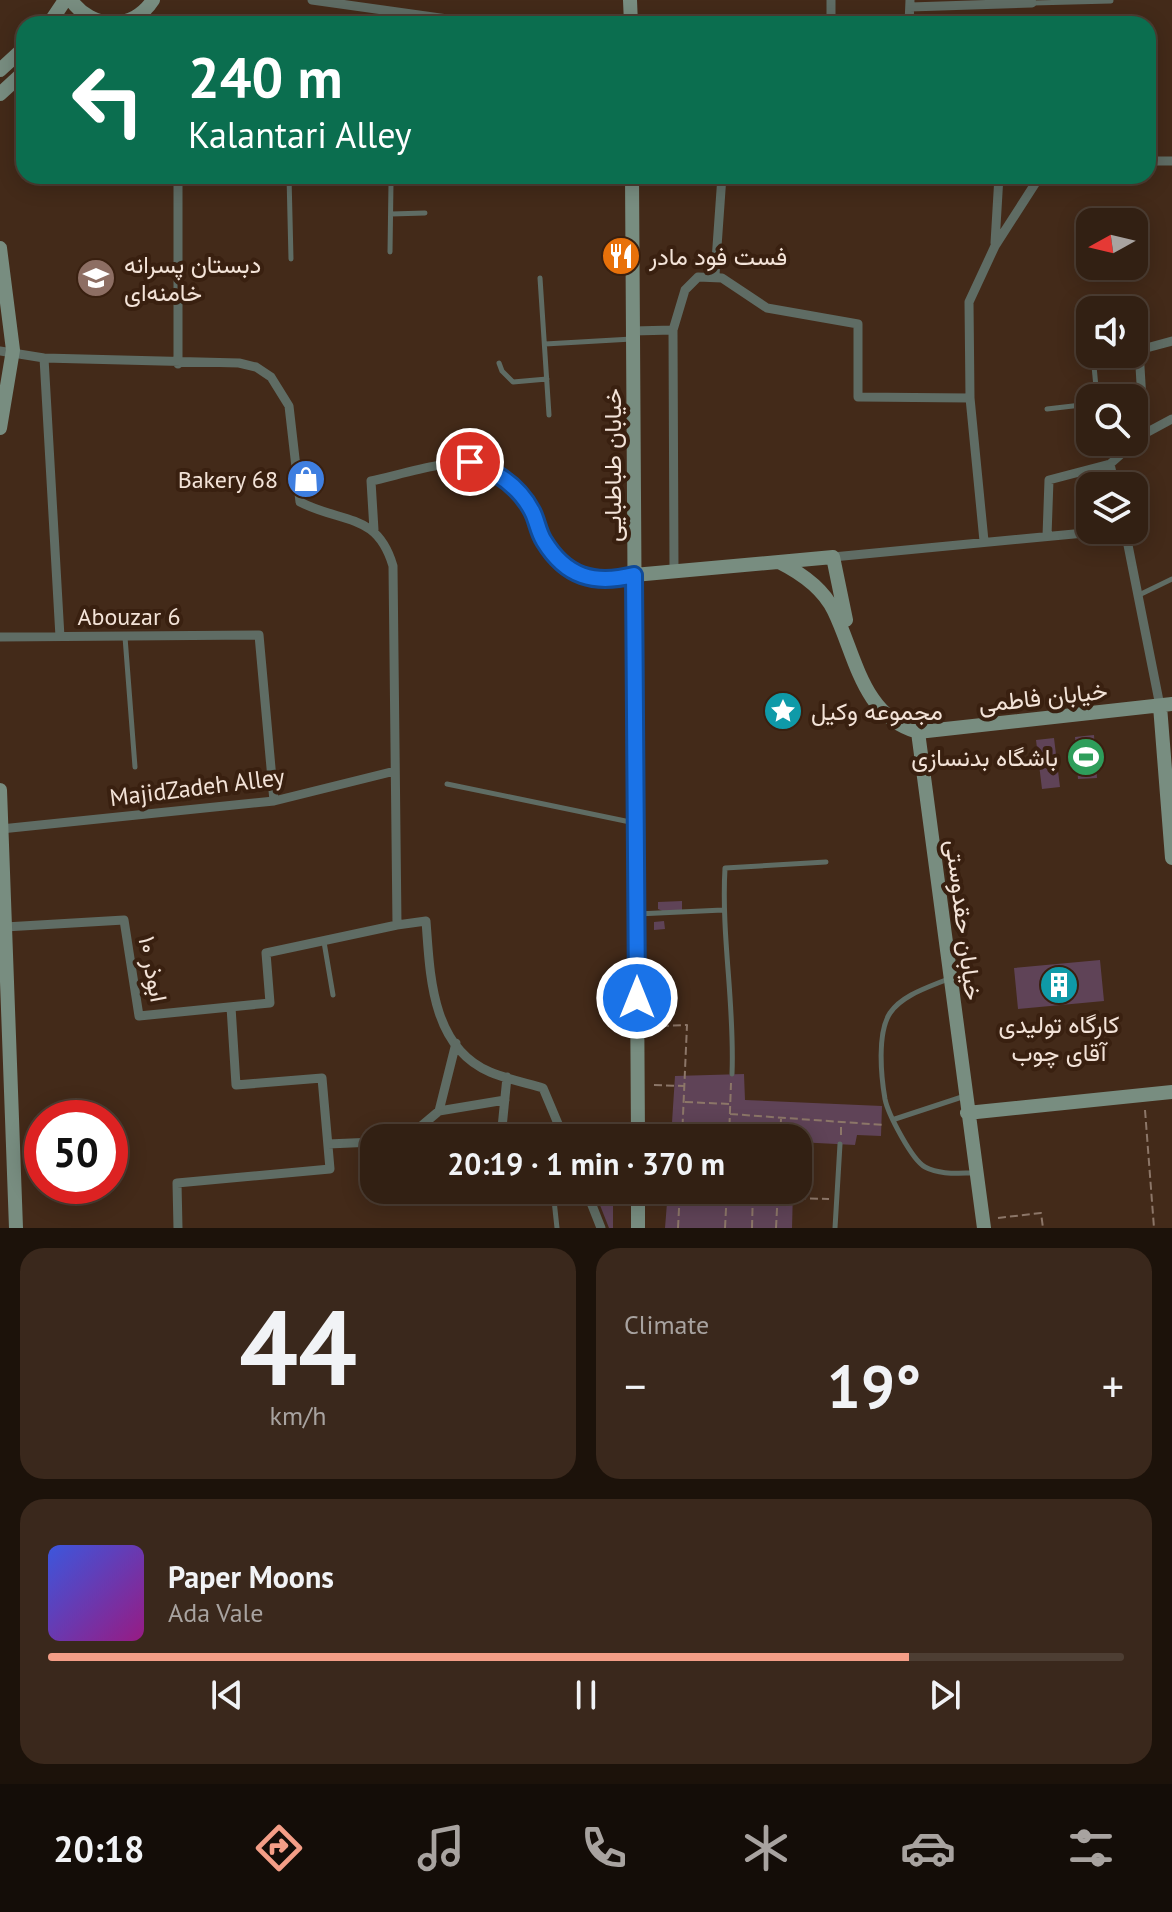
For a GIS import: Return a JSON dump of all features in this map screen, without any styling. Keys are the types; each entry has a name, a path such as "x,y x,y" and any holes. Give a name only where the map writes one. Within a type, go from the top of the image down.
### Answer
{"street":[{"path":"71,0 88,16"},
{"path":"136,16 153,0"},
{"path":"312,0 437,16"},
{"path":"910,3 1032,2"},
{"path":"403,10 403,16"},
{"path":"143,12 147,16"},
{"path":"0,70 16,55"},
{"path":"0,94 16,79"},
{"path":"178,184 178,364"},
{"name":"خیابان طباطبایی","path":"632,184 638,1124"},
{"path":"715,275 721,184"},
{"path":"995,246 999,184"},
{"path":"984,541 970,398 969,302 995,246 1035,184"},
{"path":"0,248 7,351 0,428"},
{"path":"674,570 673,330 690,282 706,274 715,275 767,308 858,324 858,397 970,398"},
{"path":"633,335 673,330"},
{"path":"1148,347 1172,341"},
{"path":"7,351 44,358 178,364 239,363 271,377 289,406 300,502 323,514 363,522 374,530 388,550 393,566 397,925"},
{"path":"44,358 60,637"},
{"path":"1148,432 1172,419"},
{"path":"1047,536 1049,480 1110,464 1119,456"},
{"path":"374,530 371,481 470,462 494,470 513,486 532,511 542,539 560,563 583,578 618,579 674,570 1076,533"},
{"path":"1110,464 1112,472"},
{"path":"1128,544 1166,705 1172,858"},
{"path":"833,557 842,607 866,677 882,699 918,732"},
{"path":"779,562 802,574 833,608 860,681 876,704 901,727 918,732"},
{"name":"Abouzar 6","path":"0,637 259,635 274,801"},
{"name":"خیابان فاطمی","path":"918,732 1166,705"},
{"name":"خیابان حقدوستی","path":"918,732 984,1224"},
{"name":"MajidZadeh Alley","path":"1,829 274,801 395,771"},
{"path":"0,790 16,1228"},
{"name":"ابوذر ۱۰","path":"5,927 124,920 139,1016 270,1003 266,953 324,941"},
{"path":"324,941 426,921 432,996 456,1043 487,1071 543,1088 558,1124"},
{"path":"178,1228 177,1183 330,1169 322,1078 236,1085 231,1007"},
{"path":"439,1111 456,1043"},
{"path":"502,1124 507,1077"},
{"path":"967,1113 1172,1092"},
{"path":"424,1124 439,1111 505,1100"},
{"path":"328,1144 360,1143"},
{"path":"592,1204 601,1228"},
{"path":"638,1204 638,1228"}],"lane":[{"path":"1032,2 1111,1"},
{"path":"289,184 291,259"},
{"path":"390,252 391,184"},
{"path":"391,214 425,213"},
{"path":"540,278 549,415"},
{"path":"545,344 633,335"},
{"path":"499,363 513,382 547,379"},
{"path":"1047,409 1076,406"},
{"path":"1139,595 1172,579"},
{"path":"125,636 135,767"},
{"path":"447,784 636,823"},
{"path":"732,1074 733,1039 723,910 725,868 826,862"},
{"path":"636,914 723,910"},
{"path":"324,941 333,995"},
{"path":"949,979 914,993 891,1010 884,1026 885,1101 914,1158 926,1167 946,1173 975,1173"},
{"path":"895,1119 965,1096"},
{"path":"835,1228 840,1144"},
{"path":"554,1204 557,1228"}],"path":[{"path":"653,996 657,996 659,1026 687,1025 682,1124"},
{"path":"730,1124 732,1074"},
{"path":"654,1085 684,1086"},
{"path":"1144,1095 1154,1228"},
{"path":"683,1102 730,1104"},
{"path":"730,1114 881,1125"},
{"path":"781,1117 781,1124"},
{"path":"840,1144 841,1122"},
{"path":"812,1198 837,1199"},
{"path":"678,1228 679,1204"},
{"path":"725,1228 726,1204"},
{"path":"752,1228 753,1204"},
{"path":"776,1228 778,1204"},
{"path":"984,1224 1041,1213 1043,1228"}],"building":[{"name":"باشگاه بدنسازی","path":"1094,735 1097,778 1078,779 1075,737"},
{"path":"1054,738 1060,787 1042,789 1036,740"},
{"path":"682,901 682,911 665,912 658,909 658,902"},
{"path":"664,921 665,929 654,930 654,922"},
{"name":"کارگاه تولیدی آقای چوب","path":"1100,960 1104,1001 1018,1009 1014,968"},
{"path":"744,1074 745,1100 882,1106 881,1136 857,1135 855,1145 812,1143 812,1124 672,1124 675,1076"},
{"path":"600,1204 613,1204 613,1228 609,1228"},
{"path":"667,1204 793,1204 792,1228 665,1228"}],"place":[{"name":"فست فود مادر","path":"621,256"},
{"name":"دبستان پسرانه خامنه‌ای","path":"96,278"},
{"name":"Bakery 68","path":"306,479"},
{"name":"مجموعه وکیل","path":"783,711"},
{"name":"باشگاه بدنسازی","path":"1086,757"},
{"name":"کارگاه تولیدی آقای چوب","path":"1059,985"}],"route":[{"path":"470,462 494,470 513,486 532,511 542,539 560,563 583,578 618,579 634,575 637,998"}]}
